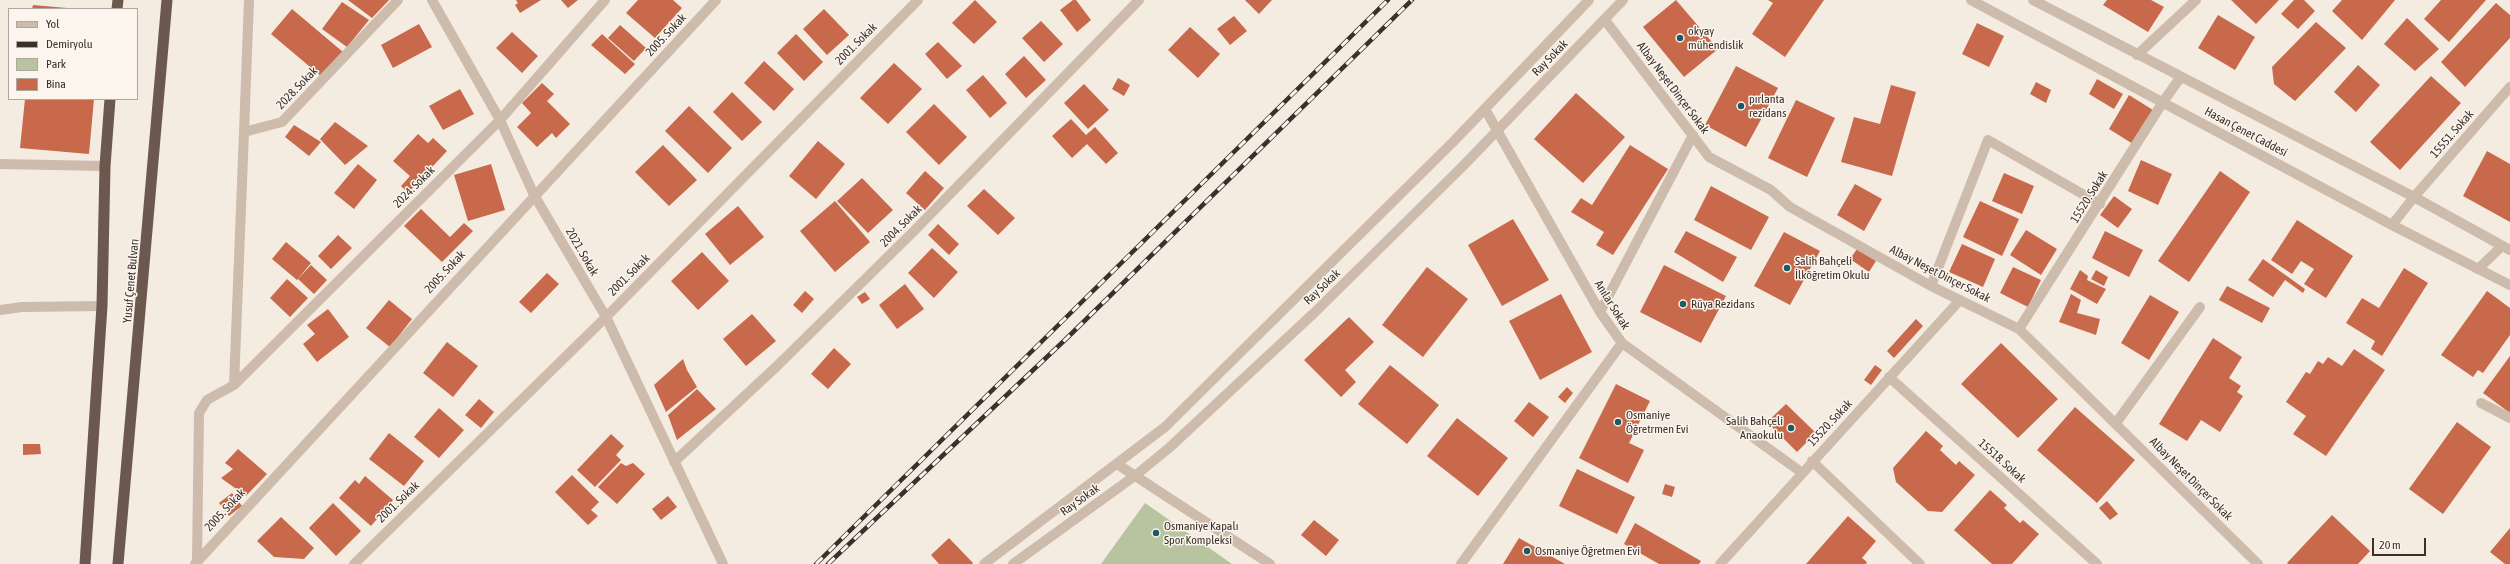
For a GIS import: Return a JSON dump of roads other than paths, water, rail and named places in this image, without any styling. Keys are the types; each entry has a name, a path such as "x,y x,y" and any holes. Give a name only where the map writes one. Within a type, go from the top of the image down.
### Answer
{"highway":[{"name":"Yusuf Çenet Bulvarı","path":"118,564 167,0"},
{"path":"85,564 102,306 105,166 110,100"}],"street":[{"path":"234,385 249,0"},
{"name":"2028. Sokak","path":"244,132 282,122 398,0"},
{"name":"2021. Sokak","path":"432,0 500,120 534,195 606,317 723,564"},
{"name":"2024. Sokak","path":"196,562 198,412 207,400 234,385 500,120 605,0"},
{"name":"2005. Sokak","path":"196,562 716,0"},
{"name":"2001. Sokak","path":"354,564 606,317 918,0"},
{"name":"2004. Sokak","path":"674,462 777,366 914,231 1139,0"},
{"path":"984,564 1165,427 1485,109 1589,0"},
{"name":"Ray Sokak","path":"1013,564 1136,475 1169,448 1314,313 1497,131 1623,0"},
{"name":"Hasan Çenet Caddesi","path":"1971,0 2392,225 2510,285"},
{"path":"2032,0 2414,198 2506,248 2478,269"},
{"path":"2137,55 2196,0"},
{"name":"Albay Neşet Dinçer Sokak","path":"1605,20 1709,157 1771,190 1790,207 1931,286 2019,329 2258,564"},
{"name":"15520. Sokak","path":"2019,329 2100,204 2163,102 2180,78"},
{"name":"15551. Sokak","path":"2392,225 2510,87"},
{"name":"Anılar Sokak","path":"1485,109 1600,312 1622,343 1801,472"},
{"path":"1600,312 1693,135"},
{"path":"1931,286 1988,140 2100,204"},
{"path":"0,164 105,166"},
{"name":"15520. Sokak","path":"1720,564 1801,472 1960,300"},
{"path":"0,310 22,306 102,306"},
{"path":"2116,423 2200,307"},
{"path":"1461,564 1622,343"},
{"name":"15518. Sokak","path":"1889,377 2097,564"},
{"path":"2481,403 2510,418"},
{"path":"1812,461 1920,564"},
{"path":"1117,464 1270,564"}],"railway":[{"path":"816,564 1388,0"},
{"path":"828,564 1067,338 1412,0"}],"place":[{"name":"okyay mühendislik","path":"1680,38"},
{"name":"pırlanta rezidans","path":"1741,106"},
{"name":"Salih Bahçeli İlköğretim Okulu","path":"1787,268"},
{"name":"Rüya Rezidans","path":"1683,304"},
{"name":"Osmaniye Öğretrmen Evi","path":"1618,422"},
{"name":"Salih Bahçeli Anaokulu","path":"1791,428"},
{"name":"Osmaniye Kapalı Spor Kompleksi","path":"1156,533"},
{"name":"Osmaniye Öğretmen Evi","path":"1527,551"}]}
